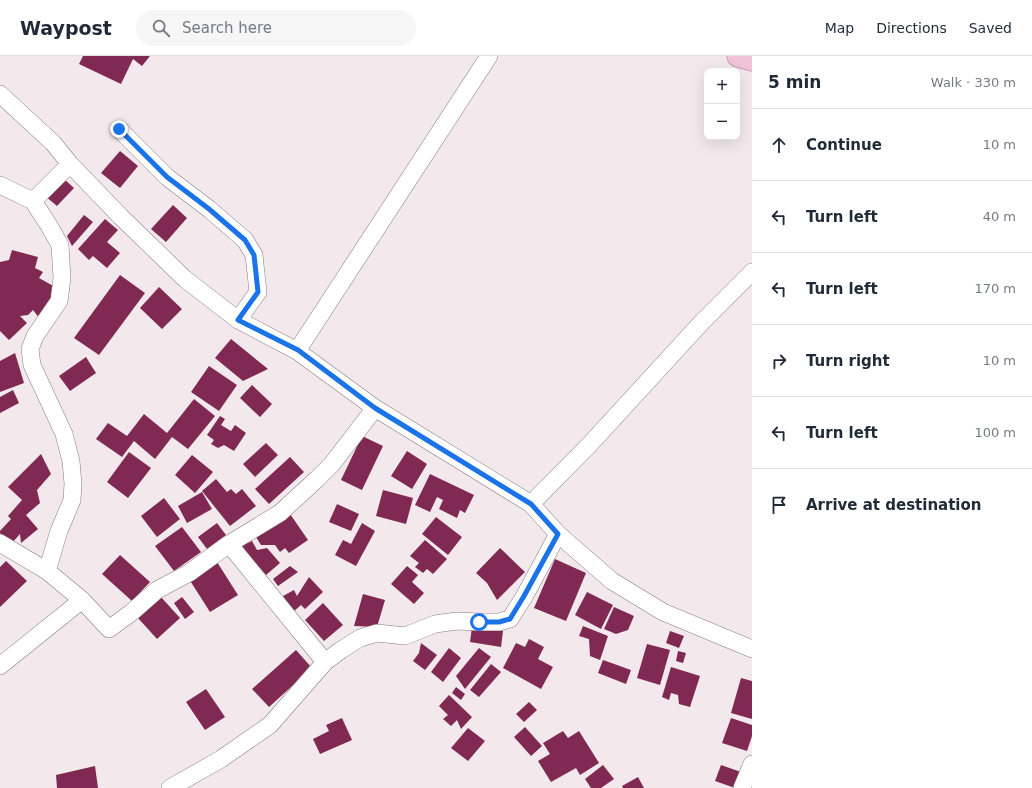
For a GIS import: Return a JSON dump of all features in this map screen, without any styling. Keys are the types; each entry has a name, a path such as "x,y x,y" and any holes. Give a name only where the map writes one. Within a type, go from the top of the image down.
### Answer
{"main road":[{"path":"738,56 752,60"}],"street":[{"path":"298,350 489,56"},
{"path":"0,94 53,143 70,164 121,217 185,279 238,320 298,350 375,408 531,504 558,534 612,581 663,612 752,649"},
{"path":"119,129 167,177 209,209 245,240 254,255 258,292 238,320"},
{"path":"33,201 70,164"},
{"path":"0,185 33,201 60,245 62,278 59,301 35,336 30,349 32,365 64,434 71,461 73,484 72,500 59,531 47,571"},
{"path":"531,504 591,443 702,322 752,272"},
{"path":"0,543 47,571 82,600 109,628 132,612 157,590 189,573 229,544 280,513 317,480 332,464 375,408"},
{"path":"170,788 221,758 270,725 325,662 360,638 377,633 405,636 435,624 457,621 499,622 510,619 558,534"},
{"path":"229,544 325,662"},
{"path":"0,666 82,600"},
{"path":"742,788 752,764"}],"building":[{"path":"83,56 150,56 142,66 133,59 121,84 79,64"},
{"path":"120,151 138,166 120,188 101,173"},
{"path":"63,178 74,188 57,206 45,196"},
{"path":"173,205 187,218 166,242 151,229"},
{"path":"84,215 93,222 72,246 67,236"},
{"path":"105,219 118,230 107,242 120,253 107,268 93,256 89,260 78,249"},
{"path":"12,250 38,257 35,268 43,272 39,278 57,288 40,319 33,310 28,315 20,316 27,323 9,340 0,331 0,262 9,260"},
{"path":"120,275 145,293 99,355 74,338"},
{"path":"159,287 182,309 162,329 140,308"},
{"path":"231,339 268,369 243,381 215,358"},
{"path":"15,353 24,383 0,392 0,361"},
{"path":"86,357 96,373 70,391 59,376"},
{"path":"209,366 237,385 219,411 191,392"},
{"path":"252,385 272,404 260,417 240,398"},
{"path":"13,390 19,403 0,413 0,397"},
{"path":"194,399 215,416 188,449 172,437 155,459 134,441 122,457 96,439 108,423 127,436 144,414 167,433"},
{"path":"220,416 225,419 221,425 231,431 235,425 246,433 234,451 224,445 218,448 211,444 214,440 207,435"},
{"path":"362,436 383,446 362,490 341,480"},
{"path":"266,443 278,455 255,477 243,464"},
{"path":"407,451 427,464 412,489 391,476"},
{"path":"129,452 151,468 128,498 107,482"},
{"path":"41,454 51,474 37,490 40,503 26,515 38,529 21,543 20,534 11,544 0,533 0,531 11,519 8,516 22,500 8,487"},
{"path":"192,455 213,472 195,493 175,475"},
{"path":"290,457 304,472 269,504 255,489"},
{"path":"430,474 474,495 465,513 460,510 457,518 439,509 443,500 437,497 430,512 415,505"},
{"path":"216,479 227,492 231,489 236,494 242,489 256,506 230,526 202,491"},
{"path":"383,490 413,498 406,524 376,516"},
{"path":"202,492 212,509 187,523 178,506"},
{"path":"164,498 180,519 157,537 141,516"},
{"path":"337,504 359,514 351,531 329,522"},
{"path":"288,511 308,540 289,553 285,548 280,552 275,545 261,545 254,534"},
{"path":"436,517 462,537 448,555 422,534"},
{"path":"217,523 226,535 207,549 198,537"},
{"path":"362,523 375,531 356,566 335,555 343,540 351,544"},
{"path":"182,527 201,552 174,571 155,546"},
{"path":"425,540 447,559 433,574 427,569 423,573 415,567 419,563 410,556"},
{"path":"252,541 257,550 267,548 280,563 266,575 241,546"},
{"path":"500,548 525,572 497,600 487,583 476,573"},
{"path":"120,555 150,582 132,601 102,574"},
{"path":"555,559 586,573 566,621 534,608"},
{"path":"6,561 27,581 0,607 0,567"},
{"path":"217,562 238,595 210,612 189,579"},
{"path":"290,566 298,572 278,586 273,579"},
{"path":"407,566 418,575 412,582 424,593 414,604 391,584"},
{"path":"309,577 323,592 305,609 301,605 292,613 283,596 294,590 297,596"},
{"path":"587,592 613,605 601,629 575,615"},
{"path":"363,594 385,600 377,627 354,626"},
{"path":"161,597 180,618 157,639 138,618"},
{"path":"182,597 194,612 185,619 174,603"},
{"path":"323,603 343,625 324,641 305,620"},
{"path":"614,607 634,616 628,630 616,634 604,629"},
{"path":"583,626 608,636 600,660 590,656 589,639 579,636"},
{"path":"472,627 503,631 501,647 470,642"},
{"path":"670,631 684,636 679,648 666,643"},
{"path":"529,639 544,647 538,659 553,667 541,689 503,668 516,643 525,647"},
{"path":"421,643 437,655 425,670 413,661 419,653"},
{"path":"647,644 670,650 660,685 637,678"},
{"path":"449,648 461,658 443,682 431,672"},
{"path":"479,648 491,657 465,689 456,676"},
{"path":"296,650 312,668 269,707 252,689"},
{"path":"678,651 686,653 683,663 676,661"},
{"path":"603,660 631,670 626,684 598,673"},
{"path":"491,664 501,672 479,697 470,690"},
{"path":"671,667 700,676 690,707 679,704 678,695 671,693 669,700 662,697"},
{"path":"741,678 752,681 752,719 731,713"},
{"path":"456,687 465,694 461,700 452,693"},
{"path":"206,689 225,717 205,730 186,702"},
{"path":"449,695 472,717 461,729 457,720 451,726 443,719 448,715 439,706"},
{"path":"529,702 537,710 524,722 516,714"},
{"path":"342,718 352,740 320,754 313,739 329,731 326,725"},
{"path":"731,718 752,725 752,736 747,751 722,743"},
{"path":"525,727 542,746 531,756 514,737"},
{"path":"468,728 485,741 468,761 451,748"},
{"path":"563,731 568,738 579,731 599,763 580,775 576,768 551,782 538,761 550,754 543,743"},
{"path":"603,765 614,779 601,788 591,788 585,779"},
{"path":"721,765 741,772 735,788 715,781"},
{"path":"95,766 98,788 57,788 56,775"},
{"path":"638,777 644,788 623,788 622,786"}],"route":[{"path":"119,129 167,177 209,209 245,240 254,255 258,292 238,320 298,350 375,408 531,504 558,534 510,619 499,622 479,622"}]}
